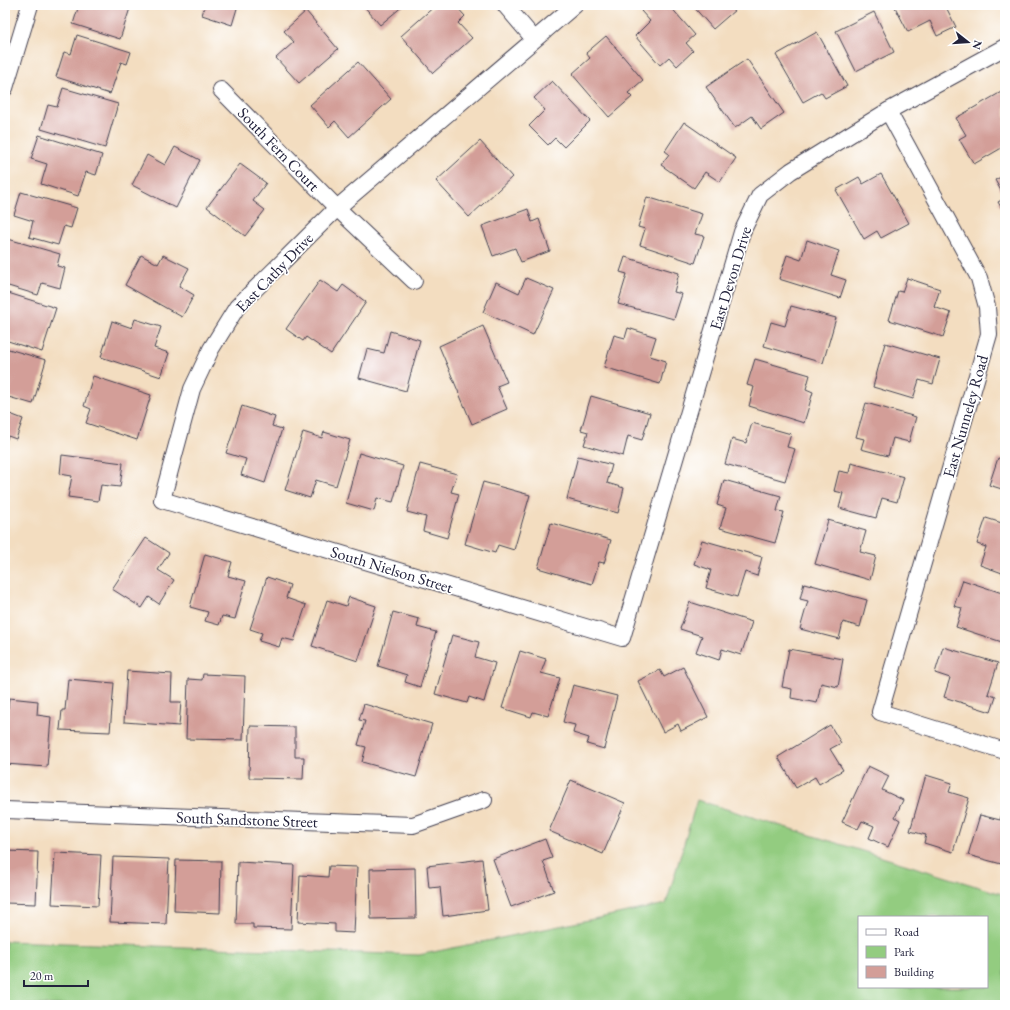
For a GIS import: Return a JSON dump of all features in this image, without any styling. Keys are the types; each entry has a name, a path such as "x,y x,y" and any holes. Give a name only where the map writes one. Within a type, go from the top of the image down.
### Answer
{"street":[{"path":"5,88 30,5"},
{"path":"505,5 534,39"},
{"name":"East Cathy Drive","path":"162,500 192,389 211,349 237,307 337,208 575,5"},
{"name":"East Devon Drive","path":"622,638 742,232 760,195 791,171 888,111 1005,47"},
{"name":"South Fern Court","path":"221,90 337,208"},
{"name":"East Nunneley Road","path":"888,111 979,278 987,307 989,334 880,712 1005,751"},
{"path":"337,208 414,281"},
{"name":"South Nielson Street","path":"162,500 622,638"},
{"name":"South Sandstone Street","path":"5,810 413,825 484,800"}],"green space":[{"path":"697,800 1005,895 1005,1005 5,1005 5,941 419,955 666,904"}],"building":[{"path":"79,5 99,7 99,5 131,5 120,39 73,24"},
{"path":"205,5 238,5 232,25 202,15"},
{"path":"363,5 404,5 380,25"},
{"path":"436,5 455,5 465,16 458,23 472,38 433,73 401,36"},
{"path":"647,5 669,5 695,35 686,43 693,51 677,66 669,57 660,65 635,36 650,21 641,11"},
{"path":"692,5 730,5 735,10 713,29"},
{"path":"900,5 945,5 956,27 937,36 930,21 908,32 895,7"},
{"path":"306,11 338,49 299,83 276,58 294,42 284,31"},
{"path":"874,12 894,52 856,71 836,31"},
{"path":"817,32 847,86 825,98 821,92 803,102 776,55"},
{"path":"77,35 131,52 127,64 121,62 110,94 56,77 64,52 71,54"},
{"path":"606,36 643,80 628,93 632,97 609,117 572,74 590,58 586,53"},
{"path":"747,59 784,113 761,129 752,116 735,128 706,87"},
{"path":"358,62 391,99 349,137 335,121 329,127 310,105"},
{"path":"552,81 590,121 564,147 555,138 548,145 529,126 545,110 534,98"},
{"path":"63,88 118,104 105,148 41,129 48,105 57,107"},
{"path":"1003,91 1005,95 1005,146 974,164 959,139 966,135 956,118"},
{"path":"684,122 736,158 720,182 705,172 694,188 661,165 669,154 665,151"},
{"path":"39,135 102,155 96,175 86,172 78,196 41,184 47,164 31,159"},
{"path":"480,141 512,177 469,217 436,181"},
{"path":"175,147 200,160 176,208 132,185 147,155 165,165"},
{"path":"240,164 266,183 253,201 265,210 245,236 207,207"},
{"path":"881,174 909,223 881,238 877,231 864,239 836,190 859,177 863,184"},
{"path":"1005,175 1005,198 995,180"},
{"path":"21,192 77,208 71,228 64,226 58,245 29,237 33,221 14,215"},
{"path":"647,197 702,214 695,234 704,236 695,263 640,245 645,229 638,227"},
{"path":"1005,198 1005,214 998,202"},
{"path":"528,209 532,222 539,219 550,251 521,262 515,248 493,256 482,226"},
{"path":"8,239 60,254 57,266 65,268 60,288 42,283 38,295 5,285 5,251"},
{"path":"807,240 839,251 831,275 846,280 840,298 779,279 787,255 801,260"},
{"path":"141,255 158,264 163,255 189,268 179,286 194,295 182,317 125,285"},
{"path":"625,257 679,273 674,292 682,294 674,319 618,304 627,274 620,272"},
{"path":"526,278 554,290 533,335 483,312 496,282 519,293"},
{"path":"907,278 940,289 934,307 951,313 943,337 889,320 898,291 902,292"},
{"path":"320,280 338,292 343,285 366,302 331,354 306,337 303,341 286,329"},
{"path":"5,292 56,308 42,352 5,340"},
{"path":"791,306 836,318 823,363 764,346 771,322 785,326"},
{"path":"135,319 161,327 154,348 169,353 161,377 101,357 112,321 132,328"},
{"path":"483,326 507,382 497,386 507,409 472,424 439,346"},
{"path":"628,328 656,337 650,356 666,361 660,384 604,367 614,335 625,338"},
{"path":"390,331 420,340 406,391 359,378 367,349 384,353"},
{"path":"885,343 940,359 933,384 919,380 913,399 873,387"},
{"path":"5,348 46,360 33,404 5,396"},
{"path":"755,359 810,375 806,389 813,392 804,423 749,406 754,387 747,385"},
{"path":"93,376 151,395 137,440 86,423 91,409 84,406"},
{"path":"591,396 650,413 642,440 628,436 623,456 584,445 588,432 581,430"},
{"path":"866,403 916,417 909,442 893,438 888,456 861,449 864,439 856,437"},
{"path":"242,406 275,417 272,426 282,429 265,483 241,475 246,459 226,453"},
{"path":"5,412 23,419 16,439 8,436 5,444"},
{"path":"752,423 791,434 787,447 795,449 785,481 725,464 732,439 746,443"},
{"path":"303,432 322,438 324,432 350,440 336,486 316,480 310,498 285,490"},
{"path":"359,453 403,466 393,502 377,498 374,511 346,503"},
{"path":"62,455 123,463 120,487 101,485 98,501 68,497 72,476 60,474"},
{"path":"578,456 612,465 607,483 624,488 618,513 567,499"},
{"path":"998,458 1005,460 1005,490 989,485"},
{"path":"851,463 904,477 897,502 882,498 876,518 839,508 843,493 834,491 839,471 849,473"},
{"path":"420,464 457,474 451,492 459,494 447,538 423,531 426,517 407,512"},
{"path":"724,480 781,496 777,511 784,512 775,543 720,528 726,508 717,505"},
{"path":"483,482 530,495 514,550 498,545 495,553 465,544"},
{"path":"986,518 1005,524 1005,574 980,565 986,547 977,544"},
{"path":"828,520 866,531 860,552 876,556 870,580 815,564"},
{"path":"551,523 611,540 604,563 599,562 592,584 538,568"},
{"path":"146,538 169,553 158,570 174,580 159,604 149,597 142,608 112,589"},
{"path":"702,540 762,557 757,576 745,572 737,597 706,588 711,570 694,564"},
{"path":"205,554 232,562 228,576 246,581 235,619 222,616 219,625 205,621 208,612 190,607"},
{"path":"267,577 290,585 286,598 306,605 294,641 282,638 279,647 259,641 262,633 250,629"},
{"path":"963,580 1005,594 1005,643 956,627 962,608 954,606"},
{"path":"804,583 867,600 860,627 843,622 839,639 800,629 808,601 800,599"},
{"path":"349,597 376,606 358,661 312,646 327,600 346,606"},
{"path":"690,602 752,622 741,655 722,649 719,660 696,652 702,636 680,629"},
{"path":"393,612 419,619 417,627 436,632 420,687 405,682 407,675 378,666"},
{"path":"452,635 479,642 475,657 495,663 484,702 469,697 467,703 435,694"},
{"path":"943,647 998,663 988,694 996,697 991,712 944,697 950,678 935,673"},
{"path":"789,649 843,659 838,687 821,683 817,703 791,698 792,689 782,687"},
{"path":"520,651 546,659 541,673 560,678 548,716 533,712 531,717 502,708"},
{"path":"683,667 708,717 681,731 678,724 663,732 638,681 660,670 664,677"},
{"path":"127,671 172,674 171,702 181,702 179,726 124,722"},
{"path":"203,674 245,676 243,740 186,739 188,679 202,680"},
{"path":"68,679 114,683 110,732 60,730 62,710 65,710"},
{"path":"573,685 617,696 604,749 587,744 589,738 573,733 575,725 563,722"},
{"path":"9,698 38,701 37,715 51,717 47,767 5,764 5,708 8,708"},
{"path":"364,704 432,724 416,777 362,762 366,747 358,745 365,721 359,720"},
{"path":"830,725 841,743 830,749 843,770 819,784 815,777 796,788 778,757"},
{"path":"250,726 295,727 295,757 304,757 303,779 249,778"},
{"path":"868,766 889,776 882,790 903,800 895,817 900,820 888,847 869,838 874,826 862,821 858,829 842,822"},
{"path":"926,775 952,783 949,792 969,798 953,852 924,843 926,835 910,831"},
{"path":"571,780 625,803 603,854 549,831"},
{"path":"1005,804 1005,865 968,855 980,815 1000,820"},
{"path":"545,839 552,858 543,861 554,891 511,907 493,859"},
{"path":"5,851 38,852 36,904 5,903"},
{"path":"55,853 101,855 98,906 52,904"},
{"path":"113,857 169,859 166,924 110,922"},
{"path":"482,859 488,910 443,916 440,887 429,888 427,866"},
{"path":"176,860 221,861 220,913 174,911"},
{"path":"238,862 294,865 291,929 253,928 253,924 236,924"},
{"path":"329,866 357,867 354,933 335,932 335,924 298,922 300,875 328,877"},
{"path":"415,868 416,918 371,919 370,869"}]}
